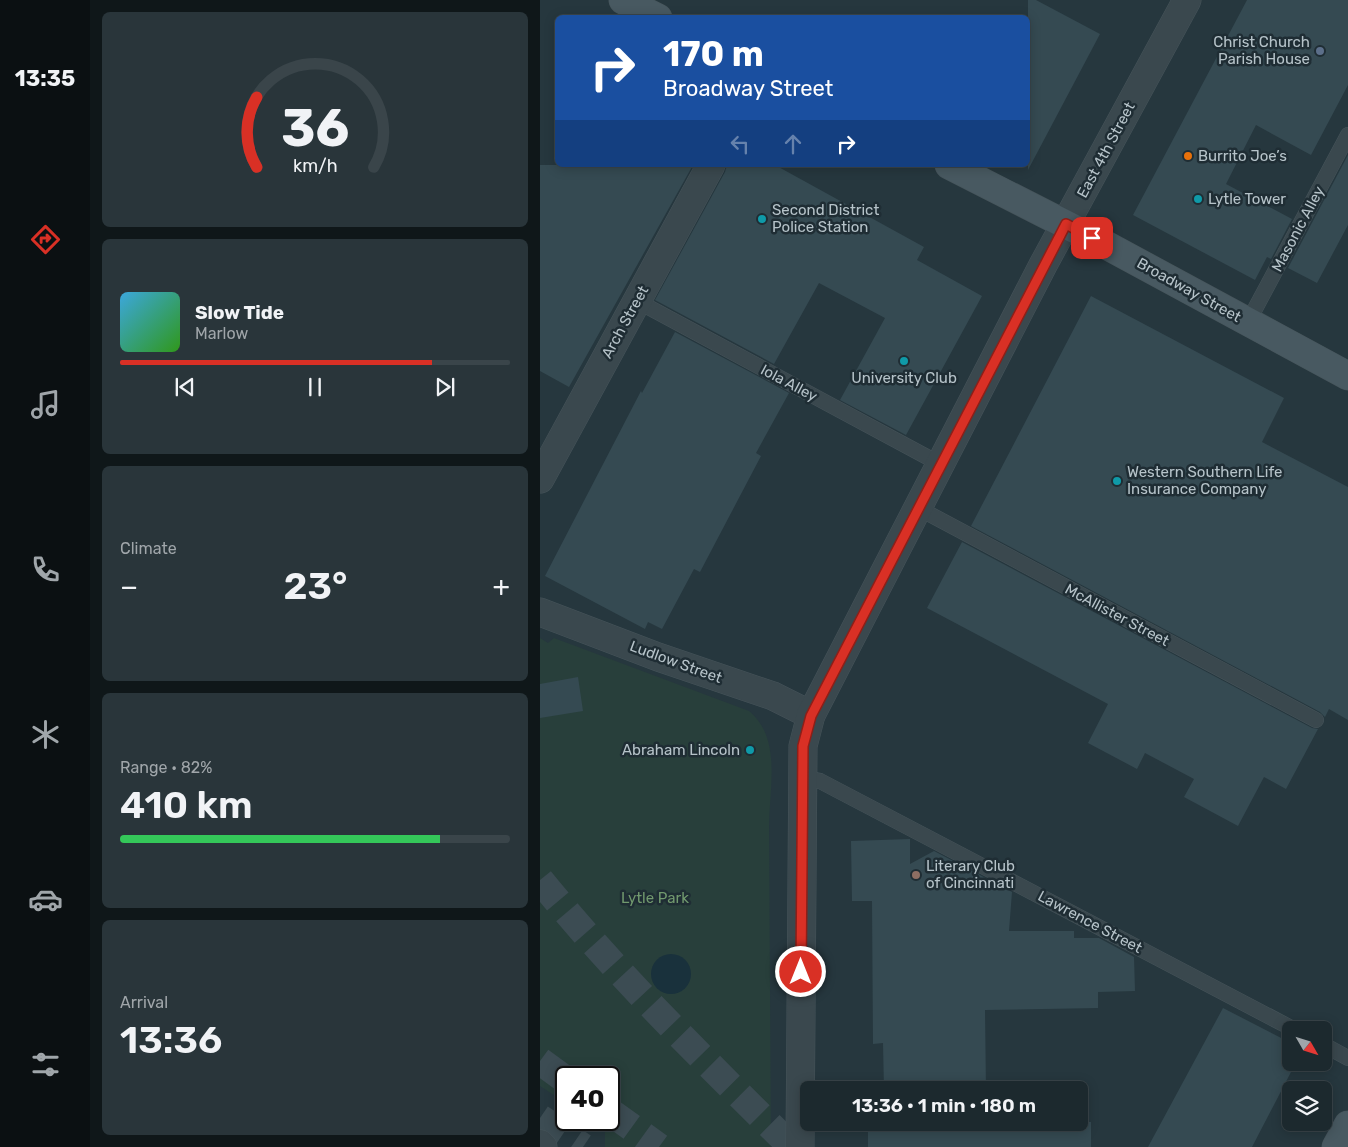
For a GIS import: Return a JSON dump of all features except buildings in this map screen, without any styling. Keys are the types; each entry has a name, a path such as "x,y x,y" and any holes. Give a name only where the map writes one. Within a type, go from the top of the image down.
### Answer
{"main road":[{"path":"623,0 652,15"},
{"name":"Broadway Street","path":"953,167 1066,224 1348,376"},
{"path":"1336,1147 1348,1125"}],"street":[{"name":"East 4th Street","path":"800,1147 803,746 811,716 1066,224 1187,0"},
{"name":"Arch Street","path":"540,478 710,167"},
{"name":"Ludlow Street","path":"540,612 658,657 773,696 811,716"},
{"path":"540,1144 543,1147"}],"lane":[{"name":"Masonic Alley","path":"1248,322 1348,135"},
{"name":"Iola Alley","path":"637,301 942,465"},
{"name":"McAllister Street","path":"918,508 1316,720"},
{"name":"Lawrence Street","path":"803,778 820,781 1282,1023"},
{"path":"1332,1049 1348,1058"}],"green space":[{"name":"Lytle Park","path":"540,638 548,643 554,638 749,711 759,722 766,734 770,748 772,778 769,824 771,1147 605,1147 605,1131 620,1131 620,1066 555,1066 555,1096 540,1086"}],"water":[{"path":"675,954 682,957 688,963 691,974 690,982 682,991 675,994 667,994 660,991 652,982 651,970 654,963 663,955"}],"tunnel":[{"path":"540,880 631,984 694,1050 792,1147"},
{"path":"540,1061 555,1072"},
{"path":"540,1118 583,1147"},
{"path":"620,1119 659,1147"}],"place":[{"name":"Christ Church Parish House","path":"1320,51"},
{"name":"Burrito Joe’s","path":"1188,156"},
{"name":"Lytle Tower","path":"1198,199"},
{"name":"Second District Police Station","path":"762,219"},
{"name":"University Club","path":"904,361"},
{"name":"Western Southern Life Insurance Company","path":"1117,481"},
{"name":"Abraham Lincoln","path":"750,750"},
{"name":"Literary Club of Cincinnati","path":"916,875"}],"route":[{"path":"801,972 803,746 811,716 929,486 942,465 1043,265 1066,224 1092,238"}]}
